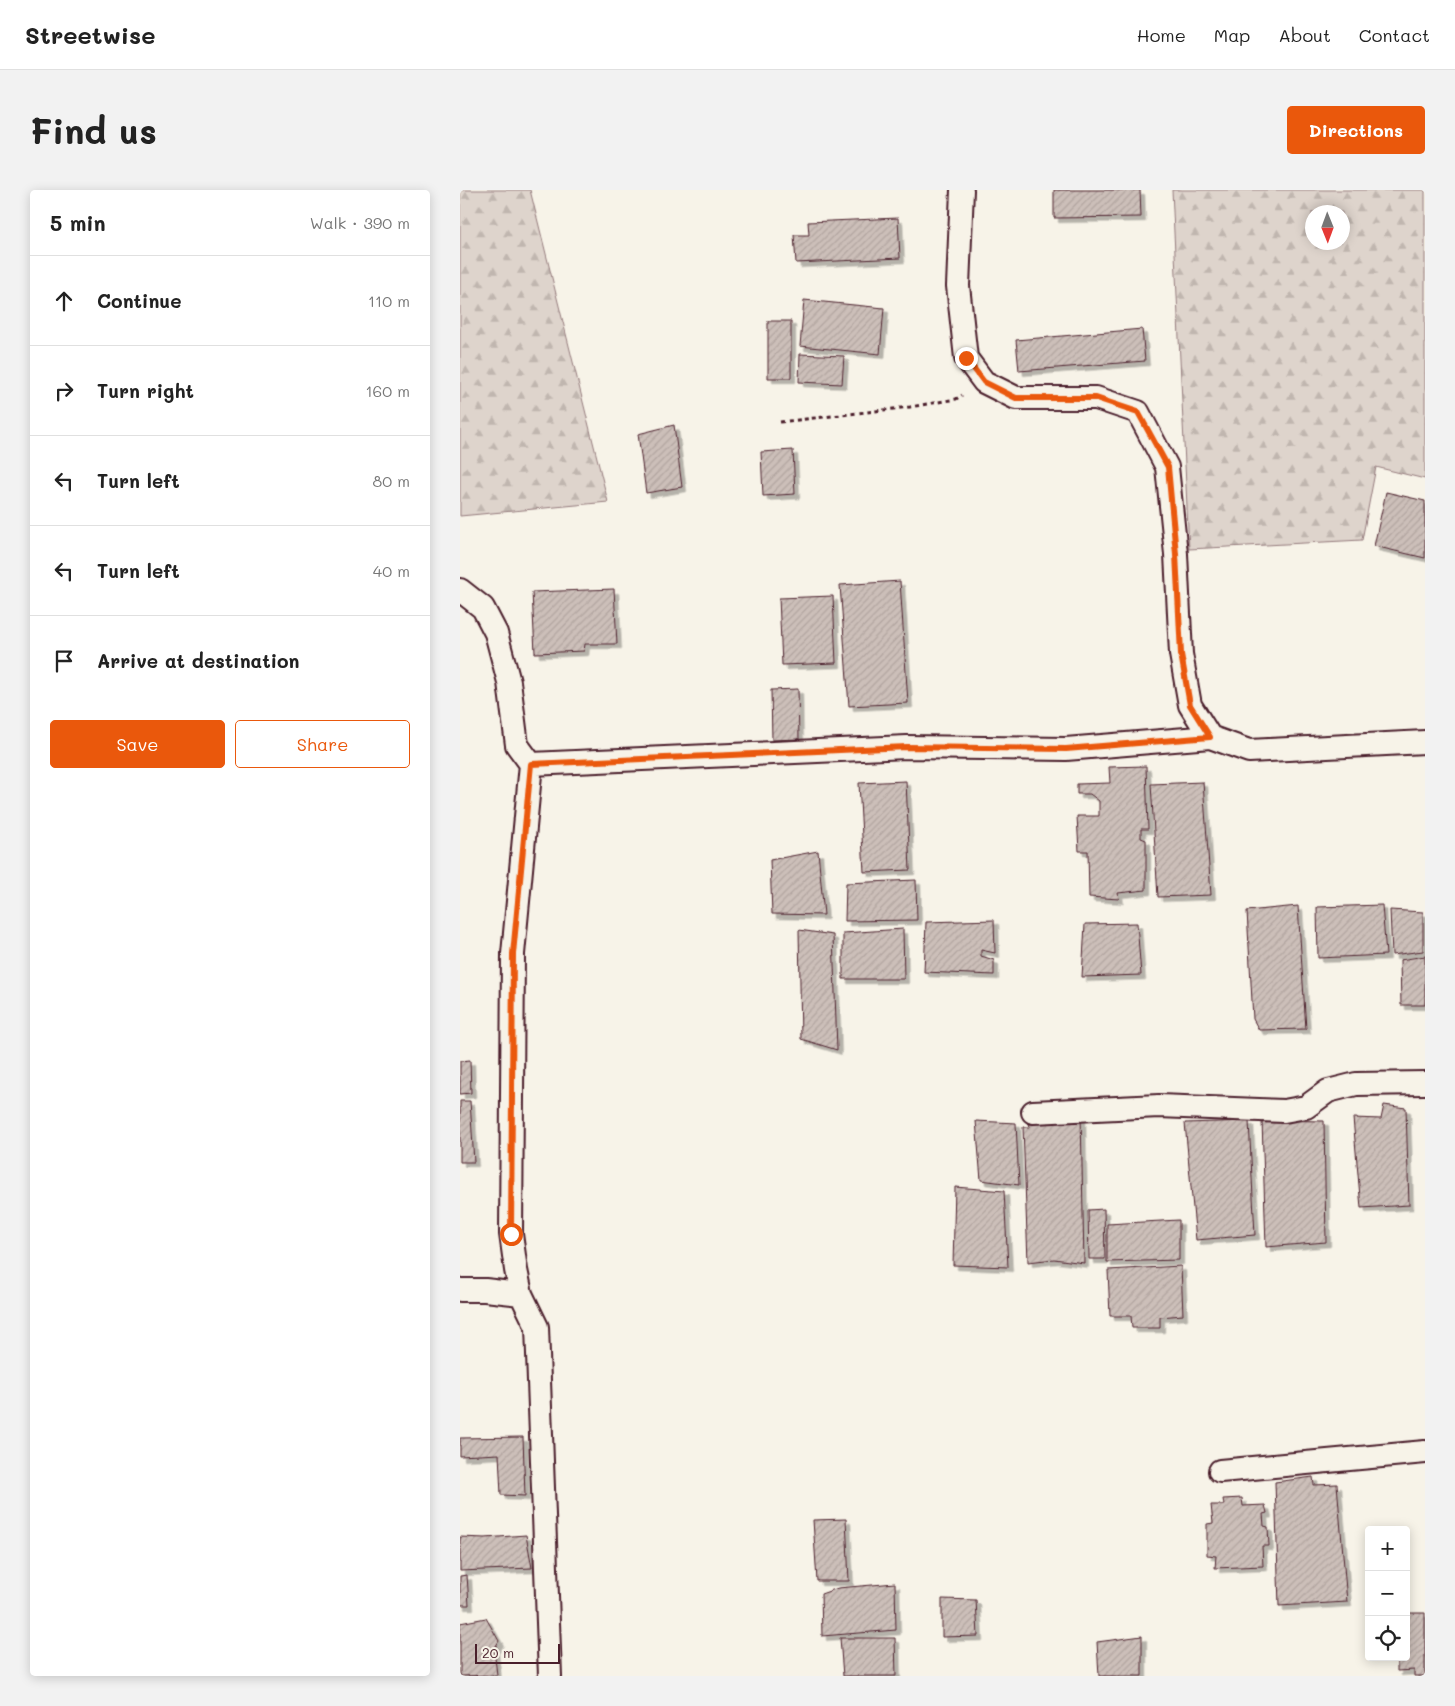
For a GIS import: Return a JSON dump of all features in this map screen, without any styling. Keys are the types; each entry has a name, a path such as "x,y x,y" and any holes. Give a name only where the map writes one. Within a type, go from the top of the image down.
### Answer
{"street":[{"path":"962,190 958,286 966,358 984,382 1016,398 1096,398 1138,412 1168,467 1176,554 1181,654 1190,705 1210,737"},
{"path":"460,590 483,608 496,633 508,682 517,744 531,764 513,954 511,1234 521,1294 537,1327 550,1676"},
{"path":"531,764 907,747 1066,749 1210,737 1249,751 1425,742"},
{"path":"1033,1112 1159,1106 1284,1111 1306,1107 1328,1091 1356,1084 1425,1083"},
{"path":"460,1290 485,1290 521,1294"},
{"path":"1220,1471 1425,1452"}],"path":[{"path":"780,422 910,408 956,399 984,382"}],"green space":[{"path":"460,190 530,190 608,502 460,516"},
{"path":"1172,190 1425,190 1425,479 1376,467 1362,540 1189,549"}],"building":[{"path":"1054,190 1140,190 1141,217 1054,218"},
{"path":"898,218 900,258 796,263 794,235 809,235 808,222"},
{"path":"804,300 884,308 880,354 800,346"},
{"path":"768,321 791,321 791,378 768,378"},
{"path":"1142,329 1145,361 1019,371 1016,340"},
{"path":"800,354 844,356 842,384 799,382"},
{"path":"674,425 682,487 646,493 638,434"},
{"path":"793,450 795,494 763,496 761,452"},
{"path":"1386,492 1425,501 1425,558 1374,546"},
{"path":"900,581 908,703 849,706 840,585"},
{"path":"614,589 617,644 585,644 584,651 535,653 532,592"},
{"path":"833,596 836,663 782,665 779,598"},
{"path":"798,689 799,739 772,740 771,690"},
{"path":"1146,766 1148,829 1141,829 1141,838 1146,840 1146,890 1118,893 1119,899 1089,897 1088,851 1079,851 1077,816 1099,816 1099,801 1090,794 1077,794 1077,784 1110,783 1109,767"},
{"path":"906,781 910,870 864,872 859,783"},
{"path":"1203,782 1211,895 1158,897 1151,784"},
{"path":"818,851 824,915 772,914 770,860"},
{"path":"916,880 917,920 845,921 846,883"},
{"path":"1382,905 1386,955 1318,958 1317,907"},
{"path":"1298,906 1306,1029 1259,1030 1253,1019 1247,911"},
{"path":"1390,910 1423,912 1423,951 1392,955"},
{"path":"994,920 995,953 981,950 981,956 994,960 994,975 924,972 926,922"},
{"path":"1137,923 1141,975 1082,977 1085,924"},
{"path":"903,929 904,979 843,979 843,933"},
{"path":"799,930 833,935 837,1050 801,1039"},
{"path":"1425,956 1425,1005 1401,1005 1400,960"},
{"path":"470,1060 471,1093 460,1094 460,1061"},
{"path":"460,1101 470,1101 474,1162 460,1162"},
{"path":"1384,1105 1406,1108 1409,1205 1361,1208 1353,1118 1381,1119"},
{"path":"1081,1115 1084,1263 1054,1259 1028,1262 1023,1127 1030,1127 1028,1119"},
{"path":"1262,1120 1324,1121 1326,1242 1266,1247"},
{"path":"976,1121 1016,1123 1019,1185 981,1180"},
{"path":"1249,1121 1255,1235 1196,1240 1185,1123"},
{"path":"955,1187 1004,1191 1008,1267 953,1265"},
{"path":"1104,1209 1105,1259 1089,1259 1088,1210"},
{"path":"1179,1220 1179,1260 1107,1262 1107,1224"},
{"path":"1181,1266 1183,1315 1160,1317 1160,1328 1132,1328 1131,1316 1110,1316 1108,1270"},
{"path":"523,1437 525,1496 501,1495 499,1454 460,1456 460,1438"},
{"path":"1313,1477 1314,1485 1337,1484 1347,1602 1279,1606 1275,1482"},
{"path":"1242,1498 1243,1506 1265,1505 1267,1513 1263,1514 1264,1526 1268,1527 1269,1546 1262,1546 1263,1566 1215,1568 1216,1556 1207,1555 1207,1524 1213,1523 1211,1505 1224,1505 1223,1499"},
{"path":"846,1519 849,1581 817,1581 813,1520"},
{"path":"526,1535 532,1568 460,1571 460,1537 485,1538"},
{"path":"467,1575 469,1605 460,1605 460,1576"},
{"path":"895,1583 896,1630 822,1636 821,1594 838,1588"},
{"path":"942,1599 976,1600 978,1636 942,1637"},
{"path":"1410,1613 1425,1613 1425,1676 1414,1676 1414,1670 1397,1671 1397,1661 1410,1661"},
{"path":"486,1618 499,1641 494,1649 497,1675 460,1676 460,1623"},
{"path":"1142,1636 1142,1676 1099,1676 1097,1642"},
{"path":"840,1638 895,1638 896,1676 843,1676"}],"route":[{"path":"511,1234 513,954 531,764 907,747 1066,749 1210,737 1190,705 1181,654 1176,554 1168,467 1138,412 1096,398 1016,398 984,382 966,358"}]}
